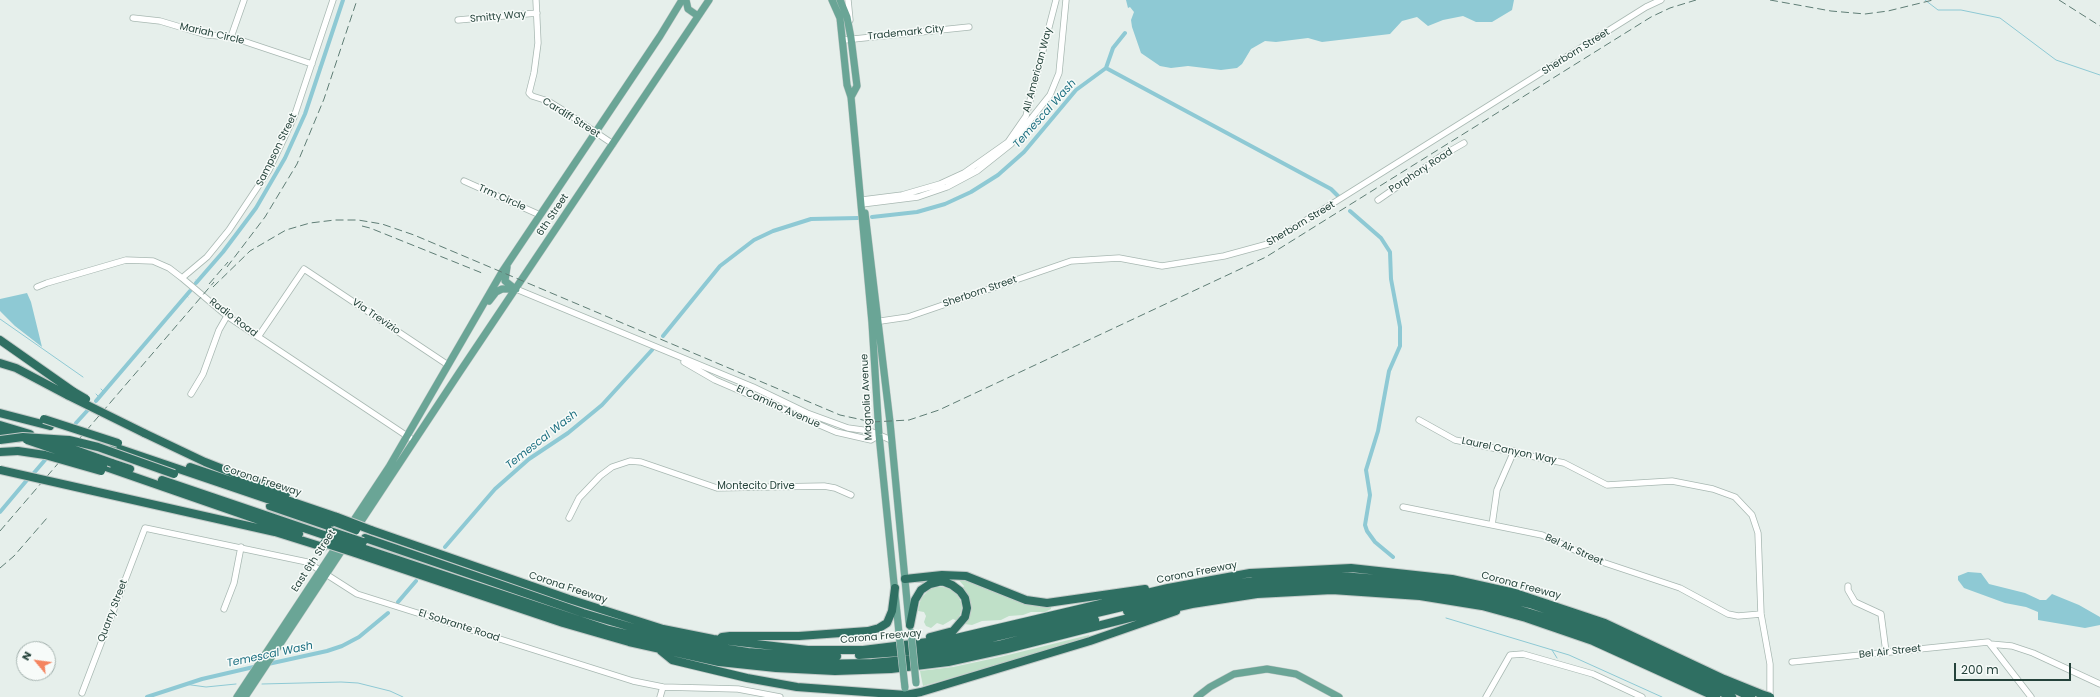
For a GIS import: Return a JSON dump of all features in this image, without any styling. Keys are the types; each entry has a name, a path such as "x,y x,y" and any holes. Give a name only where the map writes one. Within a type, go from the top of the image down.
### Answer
{"highway":[{"path":"0,340 72,394"},
{"path":"0,363 16,368 72,394 144,433 205,462 286,494 298,503"},
{"name":"Corona Freeway","path":"0,408 44,419 116,445 298,503 330,532 331,550 342,549 363,541 444,568 564,623 657,649 719,662 776,668 835,671 890,669 948,662 1007,650 1129,618 1192,604 1257,594 1300,591 1362,591 1420,596 1454,601 1520,616 1593,641 1716,697"},
{"path":"0,413 116,445 330,532"},
{"path":"0,425 102,468"},
{"path":"0,432 29,437 330,532 363,541 669,645 741,658 815,664 879,662 926,658 976,650 1134,610 1231,590 1268,586 1318,584 1412,589 1497,603 1591,632 1732,697"},
{"path":"0,440 23,437 69,440 98,447 173,476 330,532"},
{"path":"0,445 34,442 66,444 98,452 173,476"},
{"path":"0,452 18,451 45,455 102,468"},
{"name":"Corona Freeway","path":"102,468 363,541 444,568 663,629 713,639 808,650 840,651 877,648 960,638 1168,588 1250,572 1331,568 1364,569 1452,579 1515,593 1605,623 1724,679 1770,697"},
{"path":"0,470 274,532 330,532"},
{"path":"444,568 618,627 748,652 809,656 880,654 957,646 1166,596 1260,580 1341,576 1392,579 1470,590 1515,593"},
{"path":"905,579 942,575 966,576 1026,600 1047,603 1140,589 1168,588"},
{"path":"877,648 886,644 938,636 953,631 965,617 967,608 965,598 960,591 952,585 942,581 930,584 921,590 915,600 910,628"},
{"path":"1318,584 1362,591"},
{"path":"713,639 730,636 799,636 868,631 879,628 887,623 892,612 895,588"},
{"path":"1470,590 1530,604 1576,619 1612,633 1750,697"},
{"path":"657,649 672,660 747,678 798,687 905,693 916,695 1090,641 1165,616 1192,604"},
{"path":"1652,668 1692,679"}],"main road":[{"name":"6th Street","path":"407,436 468,330 514,255 682,0"},
{"path":"686,0 688,9 698,16"},
{"name":"6th Street","path":"415,441 452,383 709,0"},
{"name":"Magnolia Avenue","path":"832,0 840,18 844,40 847,85 851,97 876,322 891,440 916,695"},
{"name":"Magnolia Avenue","path":"840,0 847,17 852,38 857,86 851,97"},
{"path":"514,255 507,267 505,280 516,289"},
{"path":"468,330 479,318 496,292 507,288 516,289"},
{"name":"Magnolia Avenue","path":"876,322 879,435 905,693"},
{"name":"East 6th Street","path":"245,697 275,651 407,436"},
{"name":"East 6th Street","path":"237,697 266,652 415,441"},
{"path":"895,588 905,579"},
{"path":"1197,697 1210,687 1234,674 1267,669 1296,674 1339,697"}],"street":[{"path":"231,37 244,0"},
{"name":"Sampson Street","path":"182,278 207,257 229,230 260,185 294,117 333,0"},
{"path":"536,0 537,13"},
{"path":"848,0 852,38"},
{"name":"All American Way","path":"863,205 902,196 945,182 964,173 1008,142 1026,116 1056,0"},
{"name":"All American Way","path":"863,205 918,197 948,187 977,170 1006,149 1050,95 1058,73 1066,0"},
{"name":"Sherborn Street","path":"876,322 908,317 1072,262 1119,258 1162,266 1224,256 1268,244 1646,7 1661,0"},
{"name":"Smitty Way","path":"458,20 537,13"},
{"name":"Cardiff Street","path":"537,13 537,56 529,93 532,96 557,107 613,144"},
{"name":"Mariah Circle","path":"133,18 160,21 207,35 231,37 312,64"},
{"name":"Trademark City","path":"844,40 969,27"},
{"name":"Porphory Road","path":"1378,200 1442,155 1464,143"},
{"name":"Trm Circle","path":"464,181 540,215"},
{"name":"Radio Road","path":"37,287 55,280 130,259 153,261 169,268 227,316 415,441"},
{"name":"Via Trevizio","path":"258,337 304,269 448,365"},
{"name":"El Camino Avenue","path":"516,289 646,342 681,359 753,387 834,423 879,435 891,440"},
{"path":"191,394 203,374 227,316"},
{"name":"Laurel Canyon Way","path":"1419,420 1455,440 1564,464 1607,485 1672,481 1713,489 1735,497 1752,515 1758,533 1761,614 1770,664 1770,697"},
{"path":"1492,525 1497,490 1514,452"},
{"name":"Montecito Drive","path":"569,518 579,498 600,476 612,467 630,461 641,462 717,488 824,486 835,488 851,495"},
{"name":"Bel Air Street","path":"1403,507 1552,538 1599,561 1680,588 1728,614 1738,616 1761,614"},
{"name":"El Sobrante Road","path":"145,528 307,562 351,591 368,598 633,681 663,687 738,689 780,697"},
{"name":"Quarry Street","path":"82,693 145,528"},
{"path":"224,609 234,583 241,547"},
{"path":"1848,586 1855,602 1881,614 1886,652"},
{"path":"1989,643 2031,697"},
{"name":"Bel Air Street","path":"1792,662 1989,643 2012,646 2033,653 2100,684"},
{"path":"1486,697 1510,655 1523,654 1593,674 1642,697"},
{"path":"660,697 663,687"}],"green space":[{"path":"957,578 1051,605 1051,609 1045,612 1031,612 1023,615 1009,616 1001,620 982,621 972,625 964,624 968,614 962,589 964,586"},
{"path":"935,587 943,587 955,591 961,602 962,608 958,621 953,619 943,625 937,623 931,628 926,626 924,622 926,616 924,612 918,611 921,598 930,589"},
{"path":"1089,635 1090,638 923,686 920,671 953,667 1000,657"}],"water":[{"path":"1126,0 1514,0 1512,10 1492,22 1476,22 1463,16 1443,20 1428,26 1417,17 1402,21 1390,34 1322,42 1308,38 1276,42 1265,41 1251,49 1242,64 1237,68 1221,70 1188,66 1171,68 1160,66 1141,53 1132,27 1131,20 1134,12 1130,7 1128,8"},
{"path":"27,293 31,302 42,347 15,326 0,311 0,299"},
{"path":"1968,572 1981,573 1989,584 2025,593 2040,600 2046,600 2052,594 2079,605 2100,617 2100,625 2085,628 2038,620 2038,612 2026,607 2005,603 1964,588 1958,580 1958,576"}],"waterway":[{"path":"196,283 223,252 256,208 285,158 305,114 343,0"},
{"path":"1925,0 1938,10 1961,10 2000,18 2056,60 2100,75"},
{"name":"Temescal Wash","path":"872,217 917,212 945,204 971,192 998,175 1024,152 1076,90 1106,68 1113,48 1125,33"},
{"path":"1106,68 1331,189 1339,197"},
{"path":"1350,211 1381,238 1390,252 1391,279 1400,327 1400,346 1389,371 1378,431 1366,470 1370,495 1365,525 1367,531 1375,542 1393,557"},
{"name":"Temescal Wash","path":"663,336 720,266 754,240 773,231 811,219 858,218"},
{"path":"96,401 190,291"},
{"path":"0,319 83,377"},
{"name":"Temescal Wash","path":"445,547 495,489 529,459 568,433 602,405 652,350"},
{"path":"96,394 99,397"},
{"path":"76,423 87,411"},
{"path":"33,474 45,460"},
{"path":"0,512 27,480"},
{"name":"Temescal Wash","path":"398,602 416,581"},
{"name":"Temescal Wash","path":"268,664 327,651 342,646 359,637 388,613"},
{"path":"1446,618 1569,655 1662,697"},
{"path":"1552,650 1557,658"},
{"name":"Temescal Wash","path":"147,697 202,679 258,666"},
{"path":"262,684 358,683 390,691 403,697"},
{"path":"184,684 206,687 236,684"}],"railway":[{"path":"227,267 265,217 297,164 324,99 357,0"},
{"path":"213,287 250,251 286,230 310,223 335,220 358,220 382,224 414,235 840,415 872,422 909,420 939,410 1266,257 1651,17 1670,8 1696,0"},
{"path":"1770,0 1831,11 1865,14 1888,11 1933,0"},
{"path":"2059,0 2100,26"},
{"path":"362,226 482,273"},
{"path":"209,284 228,262"},
{"path":"0,531 214,282"},
{"path":"0,568 14,556 47,518"}]}
